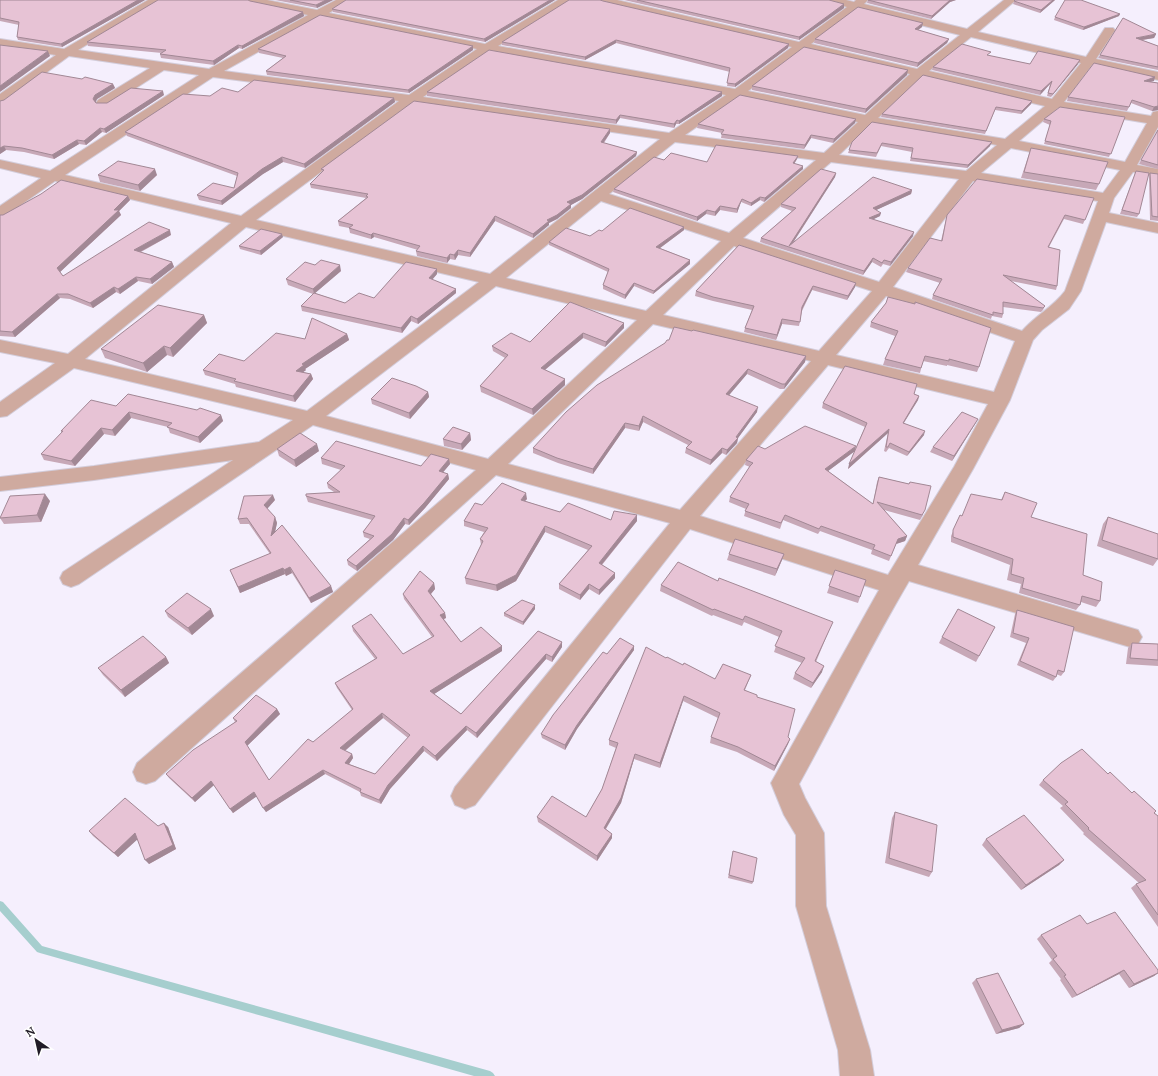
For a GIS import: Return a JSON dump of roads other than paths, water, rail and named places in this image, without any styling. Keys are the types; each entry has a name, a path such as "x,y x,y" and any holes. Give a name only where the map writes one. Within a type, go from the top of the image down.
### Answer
{"street":[{"path":"0,100 67,52 156,0"},
{"path":"251,0 321,13 487,48 869,120 1007,143 1158,173"},
{"path":"0,213 53,176 211,73 344,0"},
{"path":"0,411 71,361 244,220 411,99 487,48 566,0"},
{"path":"603,0 1055,104 1157,119 1129,168 1104,207 1073,291 1063,305 1036,326 1025,338 1000,400 963,469 878,613 835,695 785,783 794,806 810,833 811,906 854,1050 857,1076"},
{"path":"833,0 858,3 967,33 1158,76"},
{"path":"146,772 492,467 731,240 828,157 919,73 967,33 1011,0"},
{"path":"71,578 310,418 492,281 672,137 737,94 858,3"},
{"path":"465,796 685,519 883,289 969,176 1055,104 1089,61 1109,30"},
{"path":"0,43 211,73 411,99 672,137 969,176 1104,207 1158,228"},
{"path":"103,102 162,66"},
{"path":"0,164 244,220 492,281 824,357 1000,400"},
{"path":"598,196 883,289 1025,338"},
{"path":"0,346 71,361 310,418 899,578 1130,637"},
{"path":"0,484 94,473 265,448"}],"waterway":[{"path":"0,905 40,949 490,1076"}]}
